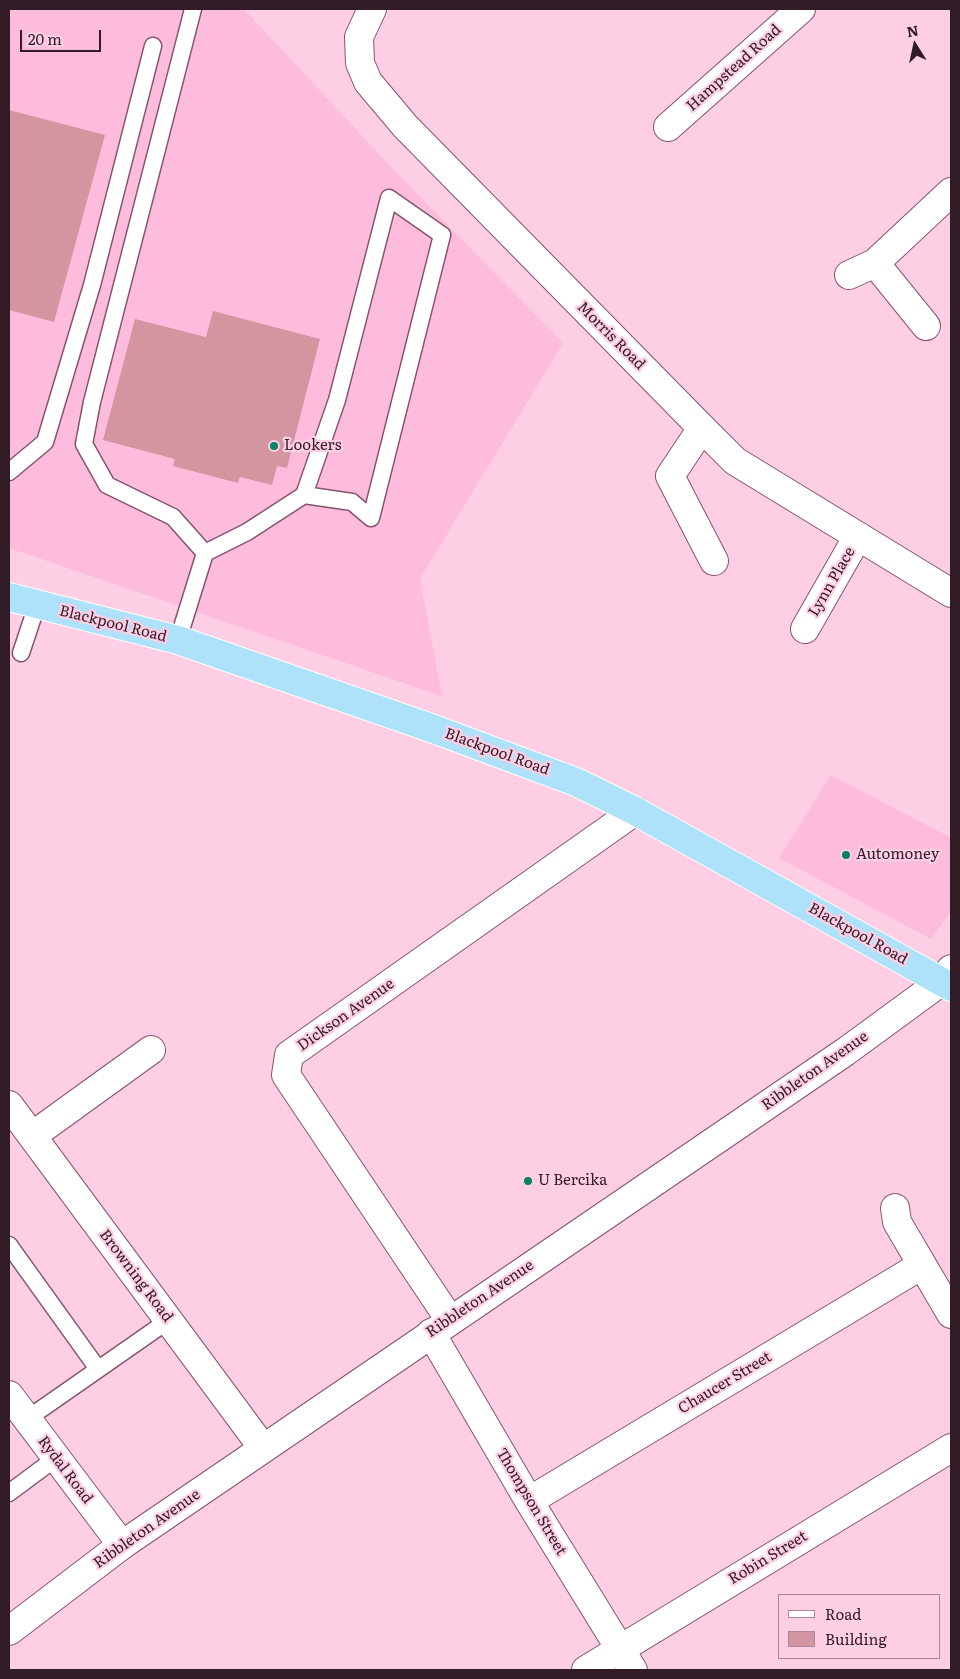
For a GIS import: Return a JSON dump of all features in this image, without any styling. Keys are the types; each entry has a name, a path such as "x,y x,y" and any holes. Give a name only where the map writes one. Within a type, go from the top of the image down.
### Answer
{"highway":[{"name":"Blackpool Road","path":"9,597 178,640 431,728 576,782 635,811 948,979"}],"street":[{"name":"Morris Road","path":"372,9 360,37 360,63 368,82 405,126 702,428 735,460 951,593"},
{"name":"Hampstead Road","path":"668,127 801,9"},
{"path":"849,275 875,263 951,192"},
{"path":"875,263 926,326"},
{"path":"702,428 670,476 714,561"},
{"name":"Lynn Place","path":"805,629 858,536"},
{"name":"Dickson Avenue","path":"440,1326 286,1075 289,1055 635,811"},
{"name":"Ribbleton Avenue","path":"9,1630 122,1545 440,1326 845,1052 948,979"},
{"path":"32,1136 151,1050"},
{"name":"Browning Road","path":"9,1105 263,1448"},
{"path":"895,1208 897,1222 951,1314"},
{"name":"Chaucer Street","path":"529,1501 922,1265"},
{"name":"Thompson Street","path":"440,1326 529,1501 626,1659"},
{"name":"Rydal Road","path":"9,1395 122,1545"},
{"name":"Robin Street","path":"586,1670 626,1659 951,1448"}],"lane":[{"path":"193,9 92,402 84,444 108,486 173,517 205,553"},
{"path":"9,472 45,442 92,285 153,46"},
{"path":"178,640 205,553 246,532 304,495 337,400 389,198 442,235 371,518 352,502 304,495"},
{"path":"22,653 37,605"},
{"path":"9,1245 98,1369"},
{"path":"27,1419 169,1320"},
{"path":"9,1493 56,1458"}],"shaded area":[{"name":"Lookers","path":"9,9 244,9 390,166 563,343 420,579 442,696 9,548"},
{"path":"831,775 951,838 951,912 931,939 779,858"}],"building":[{"path":"9,110 105,135 54,322 9,310"},
{"name":"Lookers","path":"213,311 320,339 287,468 277,466 272,485 240,477 238,483 173,466 175,459 103,440 135,319 206,337"}],"place":[{"name":"Lookers","path":"274,446"},
{"name":"Automoney","path":"846,855"},
{"name":"U Bercika","path":"528,1181"}]}
